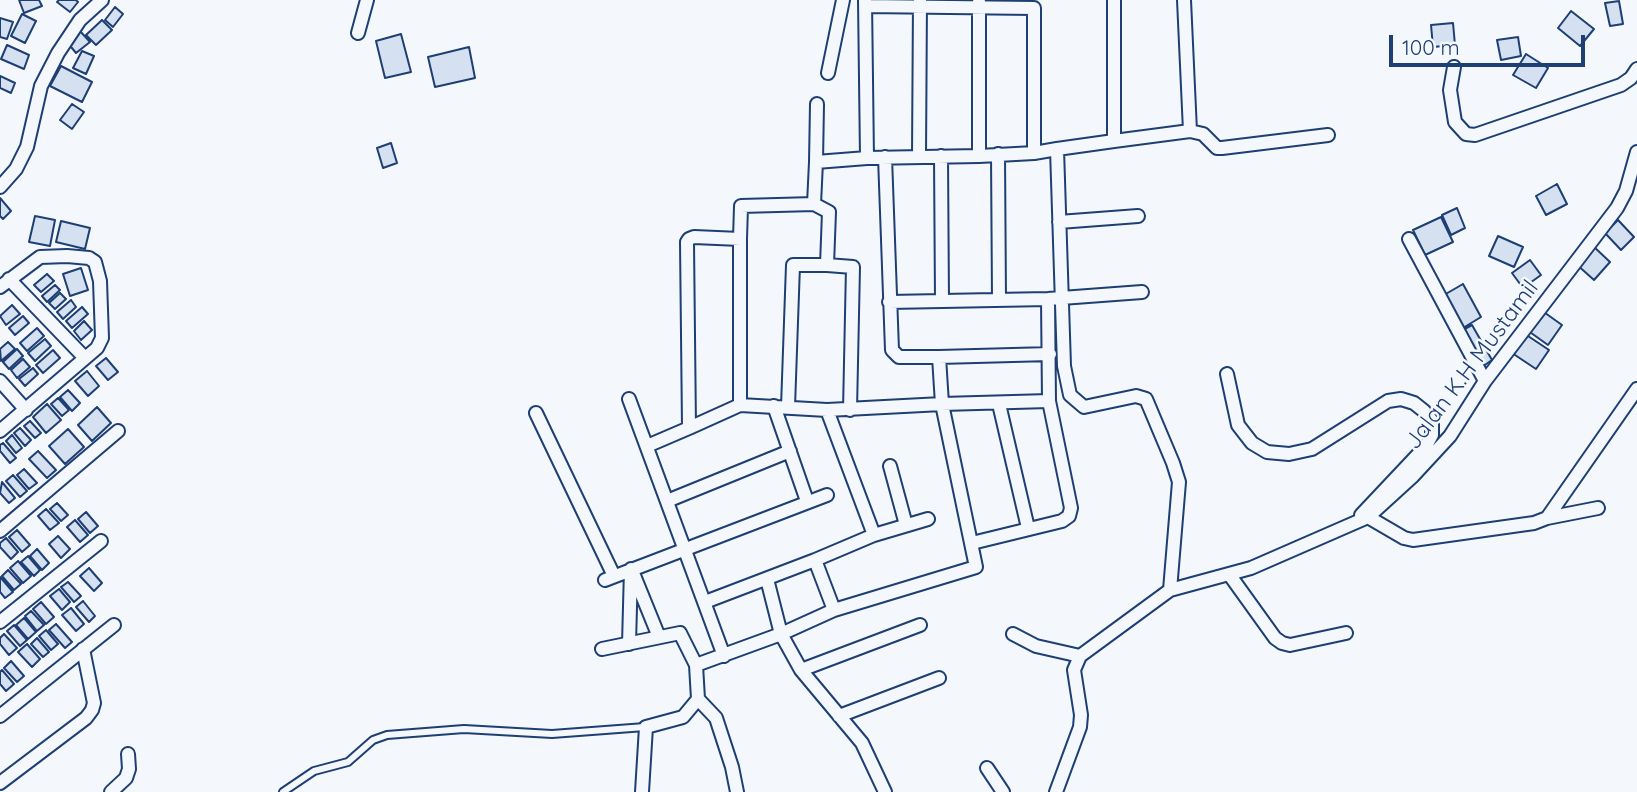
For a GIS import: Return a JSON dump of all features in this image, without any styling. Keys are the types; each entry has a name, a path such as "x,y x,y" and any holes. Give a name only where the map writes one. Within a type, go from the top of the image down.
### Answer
{"street":[{"path":"0,187 16,169 27,147 41,86 58,53 80,20 102,0"},
{"path":"358,33 367,0"},
{"path":"828,73 843,0"},
{"path":"1114,0 1114,141"},
{"path":"1184,0 1190,131"},
{"path":"867,158 865,3 1034,4 1034,153"},
{"path":"919,157 921,3"},
{"path":"979,4 979,156"},
{"path":"1454,67 1450,90 1455,122 1466,134 1475,135 1620,85 1631,78 1637,69"},
{"path":"814,204 817,104"},
{"path":"816,162 885,157 1034,153 1190,131 1203,134 1217,148 1328,135"},
{"path":"972,544 1062,521 1069,516 1071,508 1049,401 1059,222 1057,149"},
{"name":"Jalan K.H Mustamil","path":"1080,656 1170,590 1280,557 1368,517 1433,457 1450,436 1485,381 1617,208 1626,191 1637,152"},
{"path":"998,154 999,300"},
{"path":"941,156 942,300"},
{"path":"885,157 889,302 894,354 899,357 1050,354"},
{"path":"740,405 741,206 814,204 830,212 827,265"},
{"path":"1059,222 1138,216"},
{"path":"689,428 687,242 694,237 740,239"},
{"path":"1409,239 1485,381"},
{"path":"0,431 97,348 102,338 100,281 95,262 89,258 67,256 40,257 5,283 84,357"},
{"path":"807,501 790,452 781,407 793,265 853,267 850,410"},
{"path":"889,302 1054,298 1142,292"},
{"path":"1054,298 1070,396 1088,408 1136,396 1146,399 1173,463 1179,482 1170,590"},
{"path":"696,665 781,634 834,610 976,567 942,404 939,357"},
{"path":"1227,374 1238,425 1252,443 1267,452 1289,454 1312,449 1388,401 1401,399 1414,403 1424,411 1432,421 1432,435 1426,446 1351,526"},
{"path":"0,381 26,411"},
{"path":"1547,518 1637,389"},
{"path":"629,399 724,656"},
{"path":"647,446 740,405 850,410 1049,401"},
{"path":"999,404 1028,528"},
{"path":"827,410 874,534"},
{"path":"536,413 609,578 827,495"},
{"path":"0,531 118,431"},
{"path":"667,501 790,452"},
{"path":"890,466 906,525"},
{"path":"1368,517 1404,538 1413,540 1534,523 1598,508"},
{"path":"705,602 815,561 874,534 928,519"},
{"path":"0,622 101,541"},
{"path":"815,561 834,610"},
{"path":"631,569 659,637"},
{"path":"629,644 631,569"},
{"path":"1229,574 1275,638 1282,643 1290,645 1346,632"},
{"path":"767,579 781,634 801,670 862,743 885,792"},
{"path":"0,716 114,625"},
{"path":"801,670 920,625"},
{"path":"602,649 680,633 696,665 698,699 716,718 737,792"},
{"path":"1013,634 1036,646 1080,656 1074,670 1082,715 1080,727 1056,792"},
{"path":"3,792 0,782 86,718 92,710 94,703 83,649"},
{"path":"839,716 939,678"},
{"path":"642,792 646,727 683,717 698,699"},
{"path":"111,792 127,778 128,754"},
{"path":"987,768 1003,792"}],"lane":[{"path":"283,792 314,771 348,762 373,740 387,735 464,729 552,734 646,727"}],"building":[{"path":"19,0 39,0 42,6 24,13"},
{"path":"1619,1 1623,24 1610,26 1605,3"},
{"path":"57,2 78,2 70,12"},
{"path":"115,7 123,14 113,27 105,20"},
{"path":"1571,11 1594,29 1580,46 1558,28"},
{"path":"22,14 36,21 25,43 11,36"},
{"path":"0,18 13,22 7,39 0,37"},
{"path":"102,20 112,30 96,45 86,35"},
{"path":"1453,23 1455,45 1433,47 1431,25"},
{"path":"80,31 90,42 76,53 67,42"},
{"path":"401,34 411,72 385,78 376,41"},
{"path":"1518,37 1521,56 1501,60 1497,40"},
{"path":"7,45 29,55 24,69 1,59"},
{"path":"469,47 475,78 435,87 428,57"},
{"path":"82,51 94,56 86,74 73,68"},
{"path":"1526,54 1548,68 1536,88 1513,75"},
{"path":"61,66 92,82 82,102 50,86"},
{"path":"0,76 15,83 11,93 0,88"},
{"path":"72,104 84,112 72,129 60,120"},
{"path":"391,143 397,163 383,168 377,148"},
{"path":"1557,184 1567,204 1546,215 1536,196"},
{"path":"0,198 11,211 3,219 0,216"},
{"path":"1457,208 1465,228 1451,235 1442,215"},
{"path":"35,216 55,220 50,246 29,242"},
{"path":"1441,217 1453,242 1425,255 1413,230"},
{"path":"1618,220 1634,237 1621,250 1605,233"},
{"path":"61,221 90,228 85,249 56,242"},
{"path":"1498,236 1523,247 1514,267 1489,256"},
{"path":"1592,245 1610,262 1594,280 1575,263"},
{"path":"1530,260 1541,275 1523,288 1512,273"},
{"path":"81,268 88,290 70,296 63,274"},
{"path":"47,274 54,281 41,292 34,285"},
{"path":"1463,284 1481,317 1463,328 1444,295"},
{"path":"55,285 60,290 47,302 42,296"},
{"path":"60,293 66,299 55,309 49,303"},
{"path":"71,300 76,307 63,319 57,312"},
{"path":"12,305 20,314 6,325 0,316"},
{"path":"82,307 88,314 72,328 66,321"},
{"path":"1541,310 1562,325 1548,345 1527,330"},
{"path":"23,316 29,323 15,335 9,328"},
{"path":"84,321 92,330 81,340 74,331"},
{"path":"1472,325 1492,360 1482,367 1461,331"},
{"path":"37,328 44,336 27,351 20,343"},
{"path":"1522,332 1549,350 1536,369 1509,351"},
{"path":"45,339 51,346 35,361 28,353"},
{"path":"8,342 15,349 1,361 0,349"},
{"path":"17,349 23,356 9,369 3,362"},
{"path":"53,350 60,358 43,373 36,365"},
{"path":"106,358 118,372 108,380 96,366"},
{"path":"23,359 30,367 17,378 11,370"},
{"path":"33,368 38,374 25,386 19,379"},
{"path":"87,371 99,386 88,396 75,381"},
{"path":"68,390 80,403 72,411 60,397"},
{"path":"58,398 69,410 62,416 51,404"},
{"path":"47,404 61,420 46,433 33,417"},
{"path":"97,407 111,423 92,441 78,425"},
{"path":"30,421 41,433 35,438 24,426"},
{"path":"20,428 31,440 25,446 14,433"},
{"path":"68,429 84,447 65,464 49,446"},
{"path":"12,435 22,448 16,453 6,441"},
{"path":"3,443 16,458 10,463 0,451 0,445"},
{"path":"38,451 56,470 47,478 29,459"},
{"path":"24,469 37,483 29,489 17,475"},
{"path":"13,475 27,491 20,497 6,481"},
{"path":"2,482 15,498 9,503 0,493"},
{"path":"57,503 68,515 61,521 50,509"},
{"path":"46,509 59,523 50,530 38,516"},
{"path":"86,512 98,526 90,533 78,519"},
{"path":"75,520 88,535 80,542 67,527"},
{"path":"17,530 30,545 22,552 9,537"},
{"path":"58,536 70,549 61,558 49,544"},
{"path":"6,538 18,552 11,559 0,547 0,543"},
{"path":"37,549 49,563 42,570 30,556"},
{"path":"28,556 40,570 34,576 21,562"},
{"path":"18,561 31,576 23,583 10,568"},
{"path":"89,568 102,583 94,591 80,576"},
{"path":"8,570 21,584 14,590 2,576"},
{"path":"0,577 13,592 5,598 0,592"},
{"path":"68,582 81,596 74,602 61,587"},
{"path":"59,589 70,602 62,610 50,596"},
{"path":"83,601 95,616 89,622 76,607"},
{"path":"41,602 54,617 46,624 33,609"},
{"path":"71,608 84,624 76,631 62,615"},
{"path":"31,611 44,625 37,631 25,616"},
{"path":"24,618 36,632 28,639 16,625"},
{"path":"56,624 72,642 65,648 49,630"},
{"path":"14,625 27,640 20,646 7,631"},
{"path":"46,630 58,644 51,650 39,636"},
{"path":"4,634 17,648 9,655 0,644 0,638"},
{"path":"37,638 49,652 43,657 31,644"},
{"path":"27,644 40,659 32,667 18,652"},
{"path":"11,661 24,676 17,682 4,668"},
{"path":"2,670 14,684 6,691 0,684"}]}
